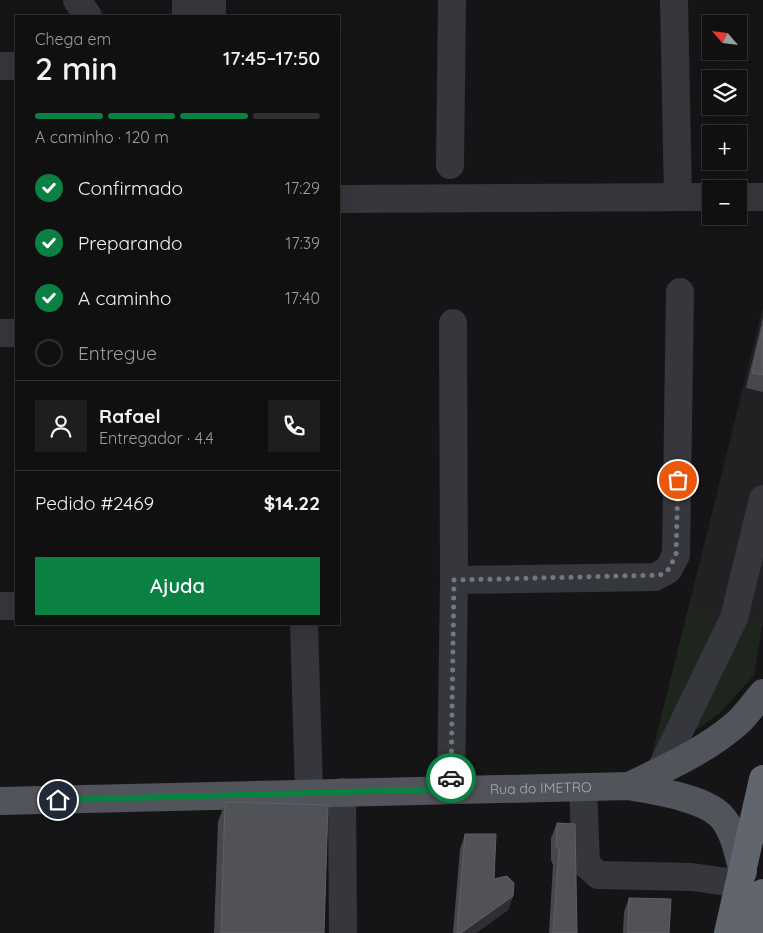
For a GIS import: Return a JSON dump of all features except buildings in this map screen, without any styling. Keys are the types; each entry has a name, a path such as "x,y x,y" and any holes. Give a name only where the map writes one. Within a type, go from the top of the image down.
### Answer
{"highway":[{"path":"755,933 754,890 763,779"},
{"path":"728,933 754,890"}],"main road":[{"path":"629,786 708,746 737,724 763,693"},
{"name":"Rua do IMETRO","path":"0,801 309,792 629,786 665,792 710,808 721,816 733,837 754,890"}],"street":[{"path":"77,0 87,15"},
{"path":"186,0 186,15"},
{"path":"212,0 212,15"},
{"path":"450,165 452,0"},
{"path":"674,0 678,197"},
{"path":"0,66 15,66"},
{"path":"340,199 702,197"},
{"path":"747,197 763,197"},
{"path":"454,580 655,577 668,570 676,555 680,292"},
{"path":"451,789 454,580 453,323"},
{"path":"0,333 15,333"},
{"path":"660,770 734,618 763,499"},
{"path":"0,606 15,606"},
{"path":"304,625 309,792"},
{"path":"592,787 586,864 592,872 598,875 672,876 754,890"},
{"path":"342,792 343,933"}],"shaded area":[{"path":"763,307 763,622 754,675 720,713 652,754"},
{"path":"689,605 707,611 714,631 652,754"},
{"path":"739,619 763,622 752,675 720,713 674,746"}],"way so far":[{"path":"451,778 454,580 655,577 660,575 668,570 676,555 678,480"}],"route":[{"path":"58,800 451,789 451,778"}]}
